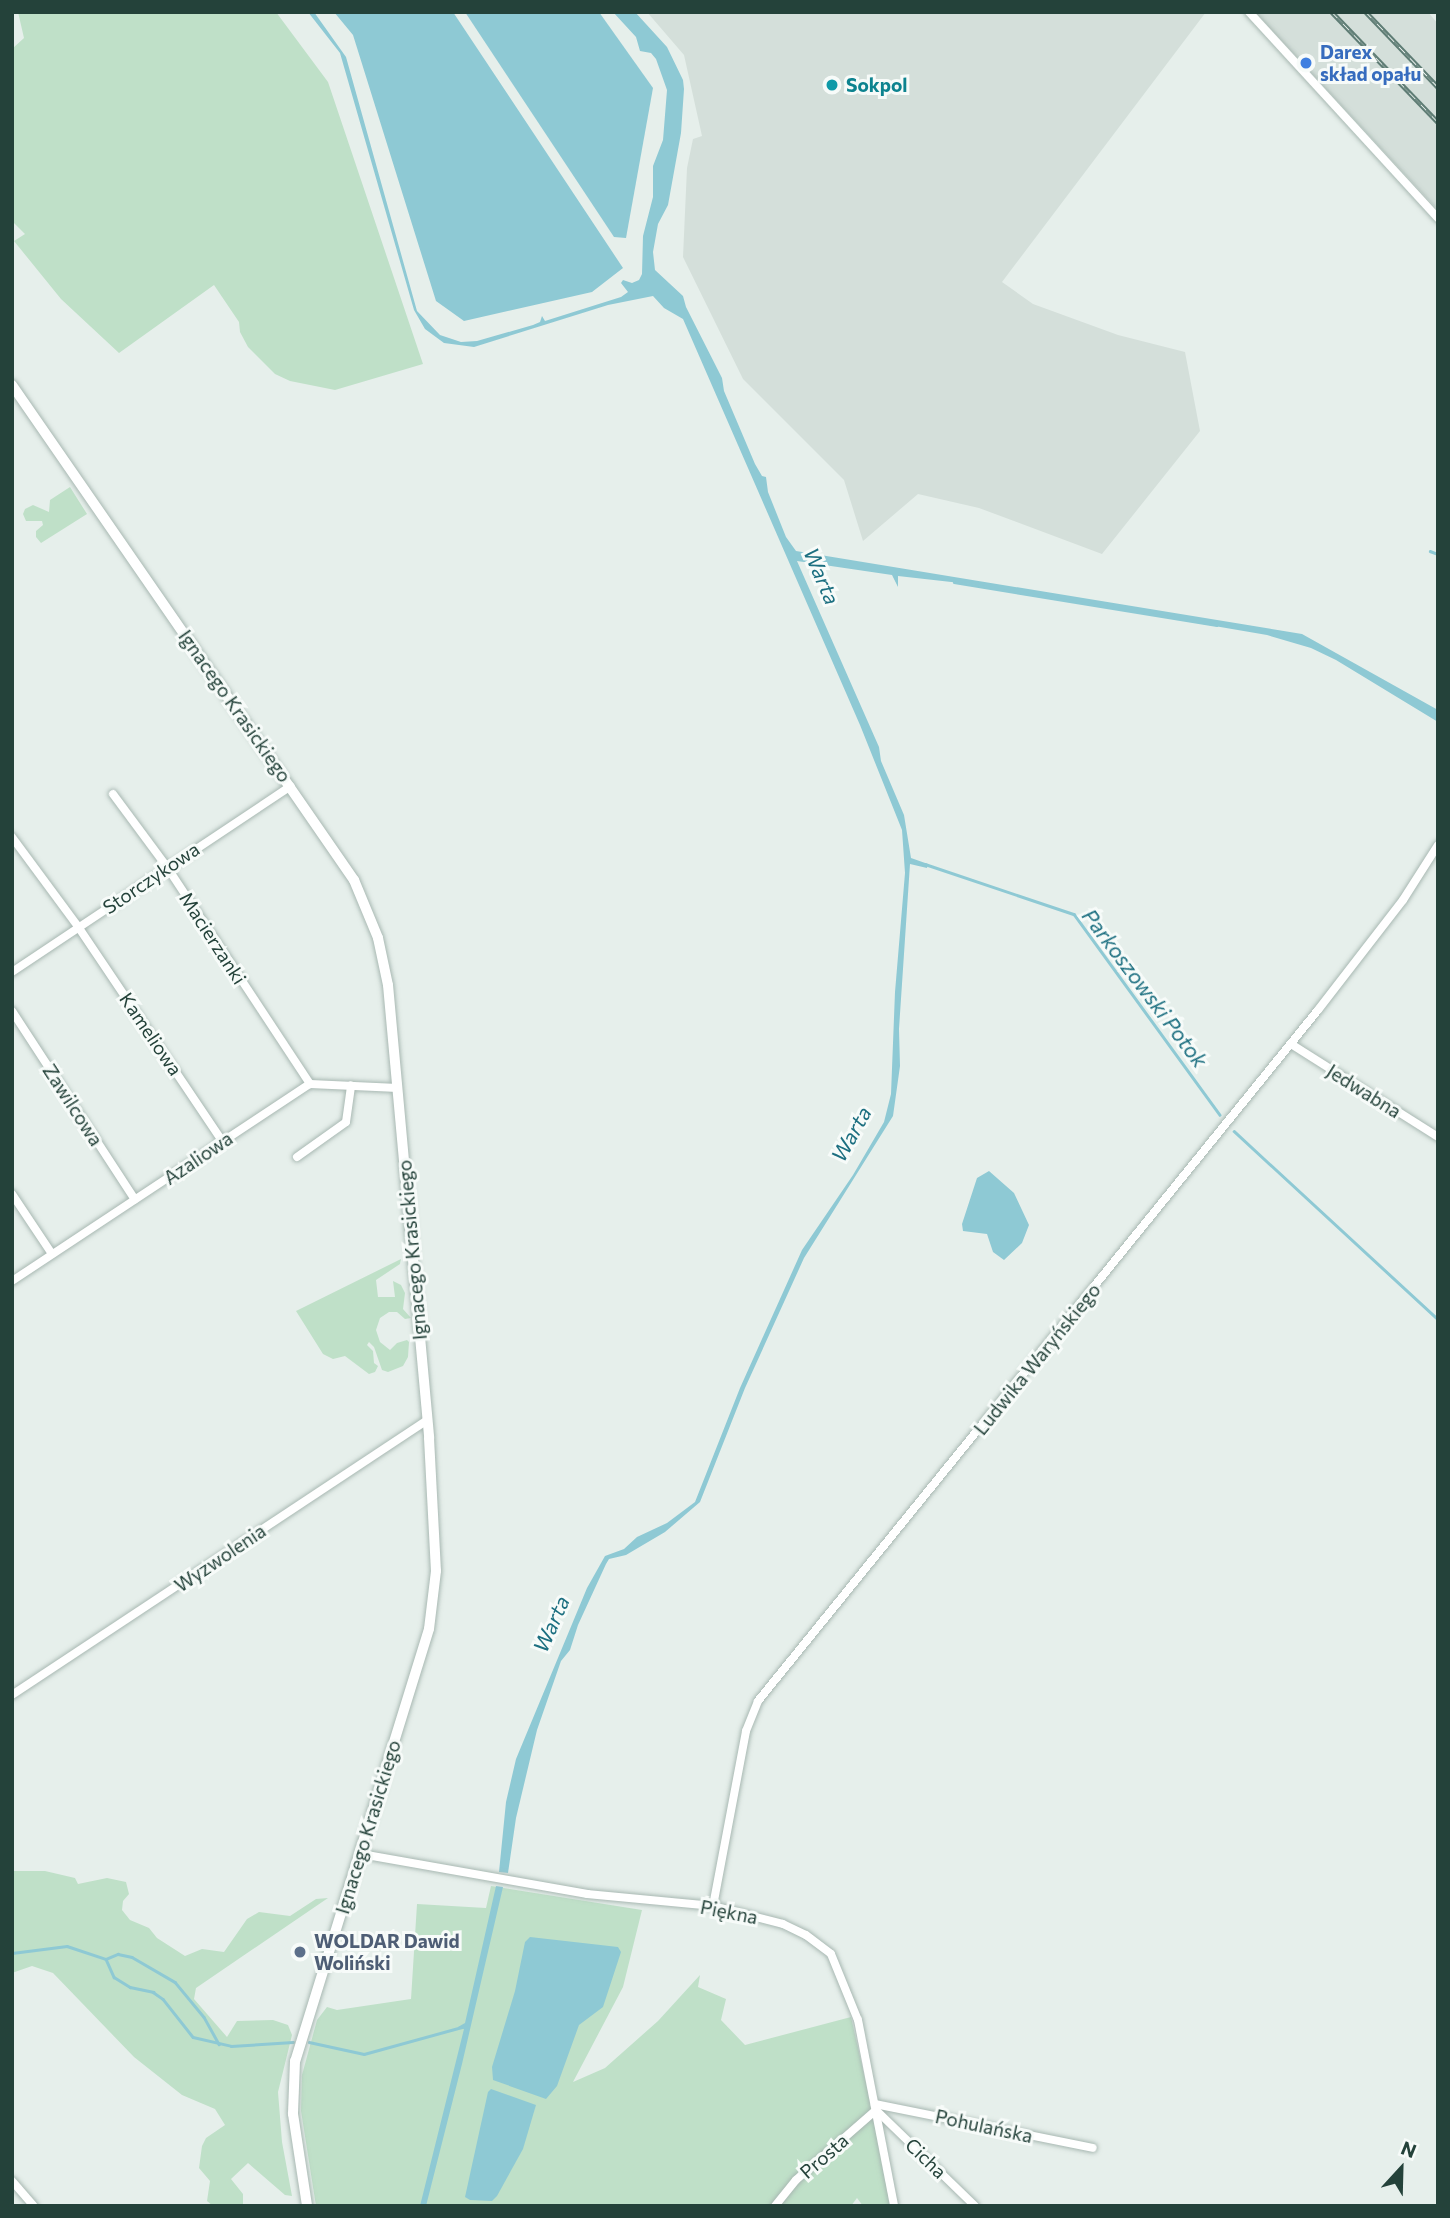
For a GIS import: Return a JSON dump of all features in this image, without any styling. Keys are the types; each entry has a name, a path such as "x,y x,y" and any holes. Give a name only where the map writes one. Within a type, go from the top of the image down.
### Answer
{"street":[{"path":"1249,12 1438,218"},
{"name":"Ignacego Krasickiego","path":"12,384 354,880 378,938 388,985 427,1420 436,1571 429,1629 295,2061 293,2114 307,2206"},
{"name":"Storczykowa","path":"12,972 291,786"},
{"name":"Macierzanki","path":"113,794 167,867 310,1084"},
{"name":"Kameliowa","path":"13,839 79,928 222,1141"},
{"name":"Ludwika Waryńskiego","path":"713,1906 746,1731 758,1701 1291,1044 1403,900 1438,845"},
{"name":"Zawilcowa","path":"12,1011 135,1200"},
{"name":"Jedwabna","path":"1291,1044 1438,1137"},
{"path":"310,1084 398,1088"},
{"name":"Azaliowa","path":"12,1281 310,1084"},
{"path":"297,1157 346,1122 351,1085"},
{"path":"12,1194 52,1254"},
{"name":"Wyzwolenia","path":"12,1695 427,1420"},
{"name":"Piękna","path":"361,1854 587,1894 713,1906 783,1924 806,1935 831,1954 858,2020 894,2206"},
{"name":"Pohulańska","path":"876,2107 1093,2148"},
{"name":"Prosta","path":"775,2206 796,2180 876,2107"},
{"name":"Cicha","path":"876,2107 975,2206"},
{"path":"12,2182 34,2206"}],"shaded area":[{"path":"647,12 1206,12 1002,282 1033,304 1118,335 1185,352 1200,431 1102,554 979,508 918,494 863,541 844,480 743,379 683,257 687,168 693,139 702,136 684,55"},
{"path":"1255,12 1428,12 1438,24 1438,210"}],"green space":[{"path":"18,12 276,12 328,82 423,364 335,390 290,381 275,374 248,347 240,332 239,322 214,285 119,353 61,299 14,241 25,234 12,221 12,49 24,38"},
{"path":"70,487 87,514 41,543 36,537 36,531 43,525 42,521 26,521 23,514 25,509 33,505 49,512 50,500"},
{"path":"401,1259 400,1264 376,1280 378,1297 395,1297 393,1281 401,1285 405,1293 403,1309 411,1318 405,1319 397,1312 389,1312 380,1318 376,1330 380,1342 390,1350 397,1343 407,1340 409,1342 408,1357 403,1366 388,1372 382,1370 374,1347 369,1342 367,1345 373,1351 374,1363 378,1366 375,1372 369,1374 345,1356 333,1359 323,1354 296,1311"},
{"path":"12,1871 45,1871 75,1878 78,1884 107,1878 126,1882 129,1894 123,1901 122,1910 130,1920 149,1928 157,1938 185,1956 202,1949 224,1952 247,1919 259,1912 290,1916 316,1899 328,1898 196,1988 194,1999 227,2037 237,2021 273,2020 288,2025 292,2035 278,2092 282,2142 292,2196 285,2195 248,2163 231,2179 243,2194 243,2206 213,2206 207,2201 210,2181 199,2168 202,2146 206,2138 225,2125 215,2109 182,2095 134,2057 53,1973 32,1966 12,1973"},
{"path":"491,1886 642,1910 623,1987 573,2082 605,2068 658,2021 700,1975 698,1987 726,1999 721,2020 745,2045 851,2017 877,2132 890,2206 863,2206 857,2198 851,2206 316,2206 301,2111 302,2075 317,2020 327,2007 337,2010 411,1999 417,1904 486,1908"}],"water":[{"path":"308,12 314,12 346,57 417,311 440,335 461,342 477,341 533,325 540,322 542,316 545,321 621,297 628,292 621,283 623,280 632,283 639,280 642,274 643,236 653,197 653,166 663,140 667,90 656,59 651,53 640,51 636,37 613,12 635,12 667,47 683,80 684,89 681,133 668,205 658,224 653,252 655,270 683,296 722,378 724,391 755,464 762,476 766,477 768,492 786,537 796,551 1302,634 1438,710 1438,722 1336,660 1311,648 1267,635 969,584 898,576 898,587 892,575 797,561 879,747 881,761 904,815 911,858 928,864 927,868 910,864 899,1029 900,1066 893,1116 804,1258 745,1388 700,1502 665,1532 626,1555 609,1559 606,1564 578,1625 570,1650 561,1661 537,1730 516,1818 508,1873 499,1872 506,1802 516,1759 587,1588 605,1556 624,1549 637,1537 667,1523 695,1502 740,1388 802,1250 853,1175 884,1122 891,1094 895,992 905,873 902,830 860,725 683,319 664,308 653,296 608,305 474,347 444,343 425,329 414,310 340,53"},
{"path":"334,12 453,12 623,268 592,292 464,321 436,301 353,35"},
{"path":"465,12 599,12 653,88 626,238 614,237"},
{"path":"989,1171 1014,1193 1029,1225 1022,1243 1004,1260 993,1252 987,1234 963,1231 962,1224 977,1178"},
{"path":"496,1886 503,1887 462,2064 426,2206 420,2206 464,2029 458,2027 465,2023"},
{"path":"530,1937 618,1947 621,1952 603,2007 579,2025 557,2086 546,2099 493,2080 492,2067 515,1991 525,1942"},
{"path":"491,2089 536,2105 523,2149 497,2196 492,2201 470,2200 465,2197 488,2092"}],"waterway":[{"path":"1430,551 1438,554"},
{"path":"954,582 1216,625"},
{"name":"Parkoszowski Potok","path":"925,864 1074,914 1220,1115"},
{"name":"Parkoszowski Potok","path":"1234,1131 1438,1319"},
{"path":"12,1953 67,1946 106,1959 114,1977 130,1987 153,1992 163,1999 193,2037 231,2046 293,2042"},
{"path":"106,1959 118,1954 132,1957 175,1982 204,2017 219,2044"},
{"path":"309,2042 364,2054 462,2027"}],"railway":[{"path":"1332,12 1438,122"},
{"path":"1366,12 1438,87"}],"place":[{"name":"Darex skład opału","path":"1306,63"},
{"name":"Sokpol","path":"832,85"},
{"name":"WOLDAR Dawid Woliński","path":"300,1952"}],"water label":[{"name":"Warta","path":"822,576"},
{"name":"Warta","path":"851,1134"},
{"name":"Warta","path":"551,1624"}]}
